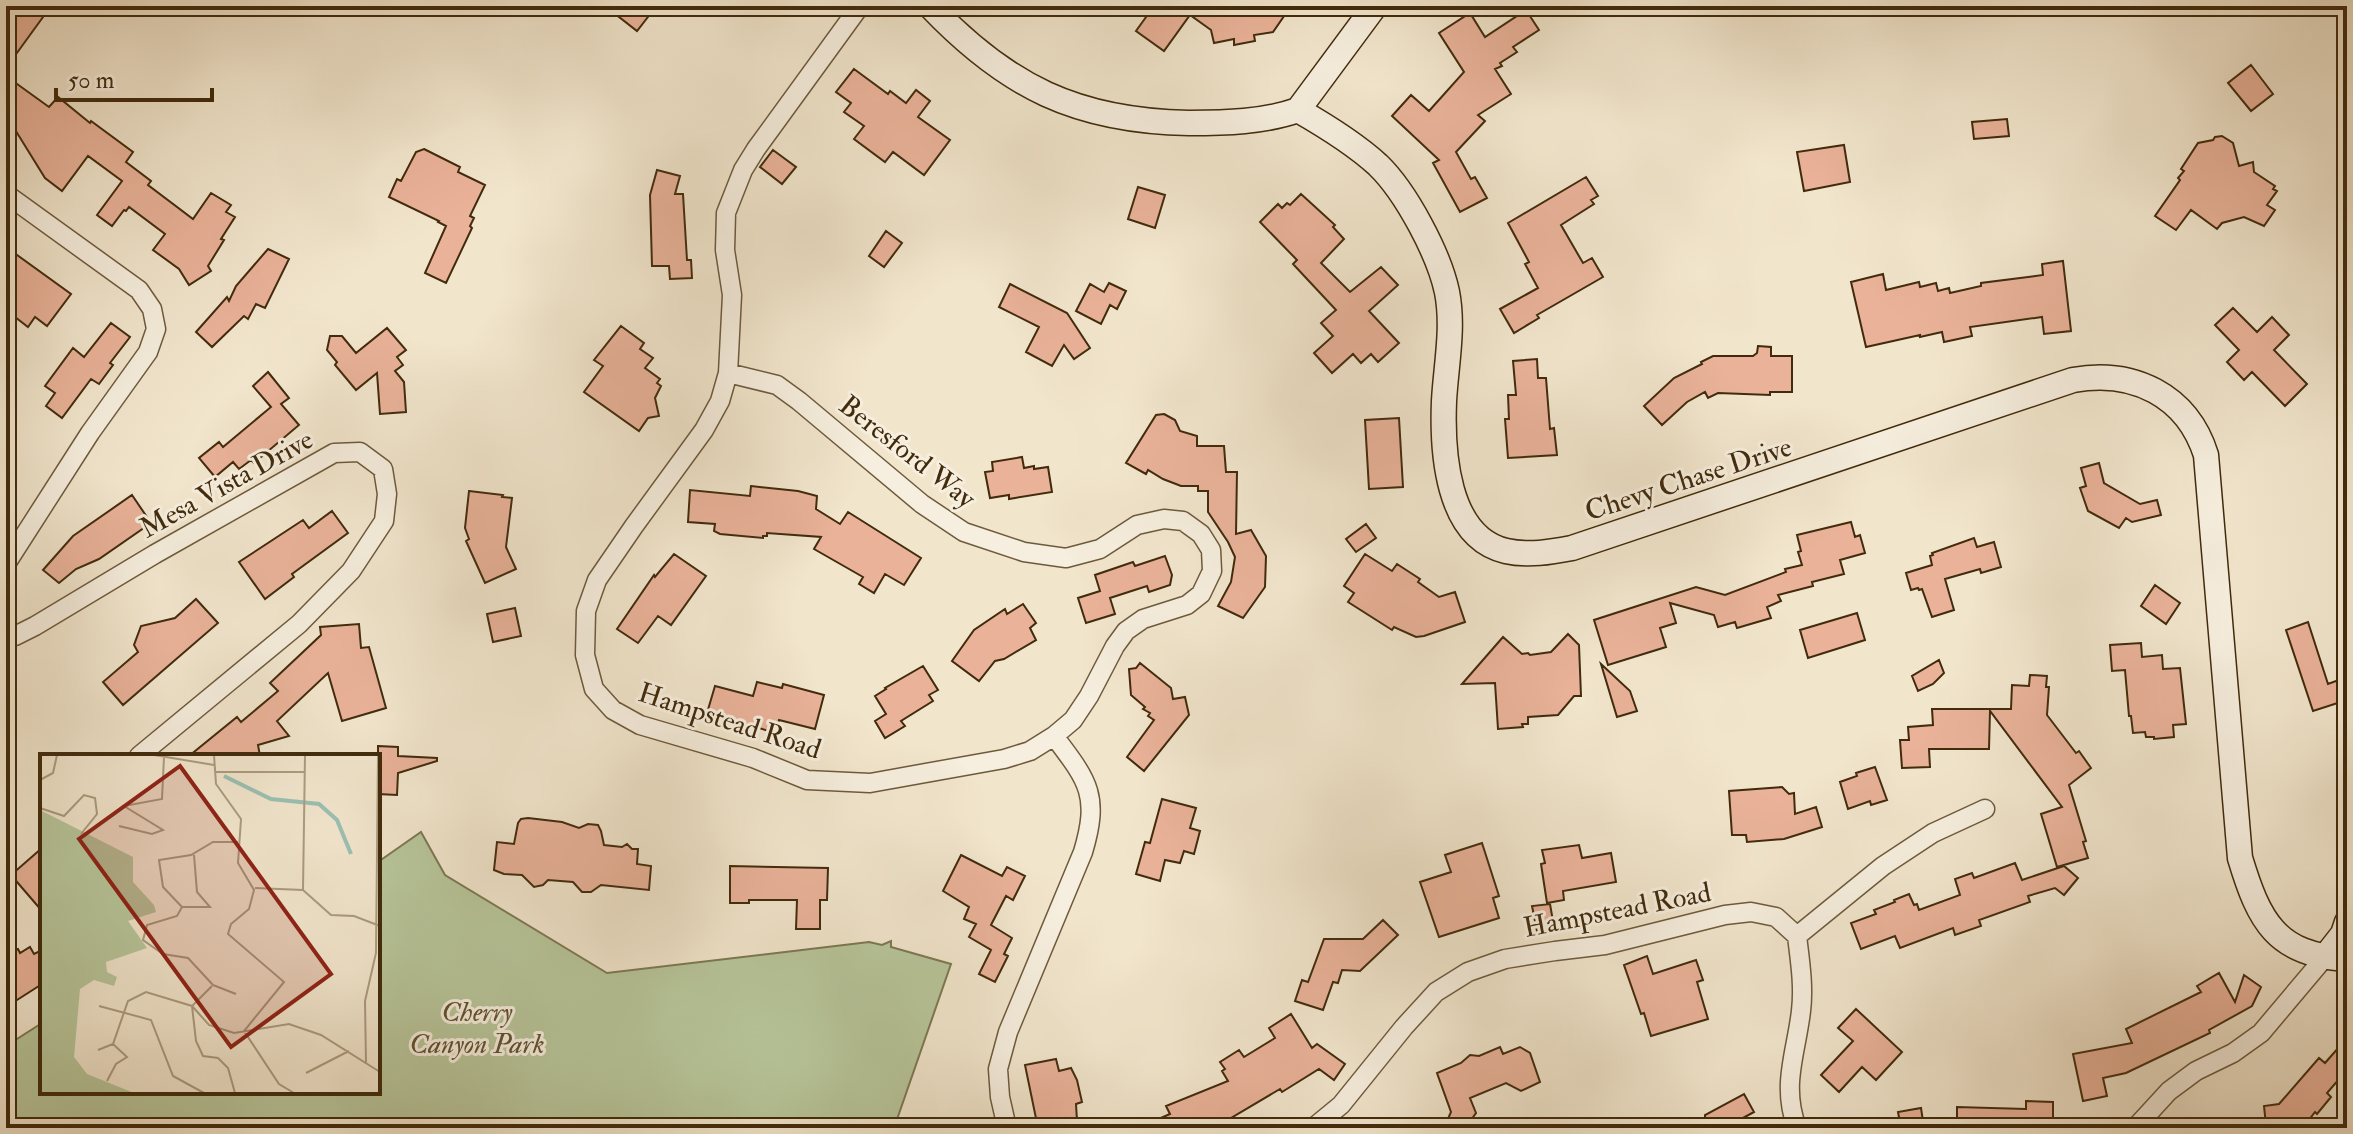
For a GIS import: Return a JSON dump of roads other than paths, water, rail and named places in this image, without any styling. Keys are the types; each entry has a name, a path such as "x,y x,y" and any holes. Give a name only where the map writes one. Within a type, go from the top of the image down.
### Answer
{"main road":[{"path":"930,6 978,53 1029,87 1065,104 1106,115 1153,122 1210,123 1278,117 1298,110 1375,6"},
{"name":"Chevy Chase Drive","path":"1298,110 1353,144 1380,168 1422,228 1447,290 1450,313 1444,403 1446,473 1471,530 1503,551 1522,554 1572,548 2073,380 2094,376 2131,382 2171,399 2200,436 2206,455 2240,858 2249,890 2259,912 2275,932 2299,950 2336,958"},
{"path":"2336,958 2347,922"}],"street":[{"name":"Hampstead Road","path":"860,6 756,149 743,170 726,213 725,250 732,295 728,373 720,401 704,430 597,580 586,611 585,655 594,689 613,710 640,725 753,758 807,780 870,783 1004,759 1030,751 1054,736"},
{"path":"6,194 139,290 152,309 156,329 148,352 90,433 6,564"},
{"name":"Beresford Way","path":"728,373 777,385 922,504 964,532 1024,552 1066,558 1100,549 1137,525 1164,519 1183,521 1201,534 1211,550 1212,571 1201,594 1187,605 1143,619 1126,631 1073,720 1054,736"},
{"name":"Mesa Vista Drive","path":"6,633 15,636 35,626 334,453 360,452 383,469 387,494 384,521 351,571 299,624 141,754"},
{"path":"1007,1128 998,1069 1008,1032 1091,826 1091,802 1083,775 1054,736"},
{"path":"1797,1128 1791,1112 1789,1082 1801,1013 1802,982 1797,936 1883,866 1933,833 1985,809"},
{"name":"Hampstead Road","path":"1313,1128 1341,1105 1436,992 1468,972 1505,959 1605,945 1725,915 1751,912 1776,917 1797,936"},
{"path":"2135,1128 2169,1091 2196,1071 2233,1053 2261,1033 2336,958"}],"park label":[{"name":"Cherry Canyon Park","path":"477,1027"}]}
